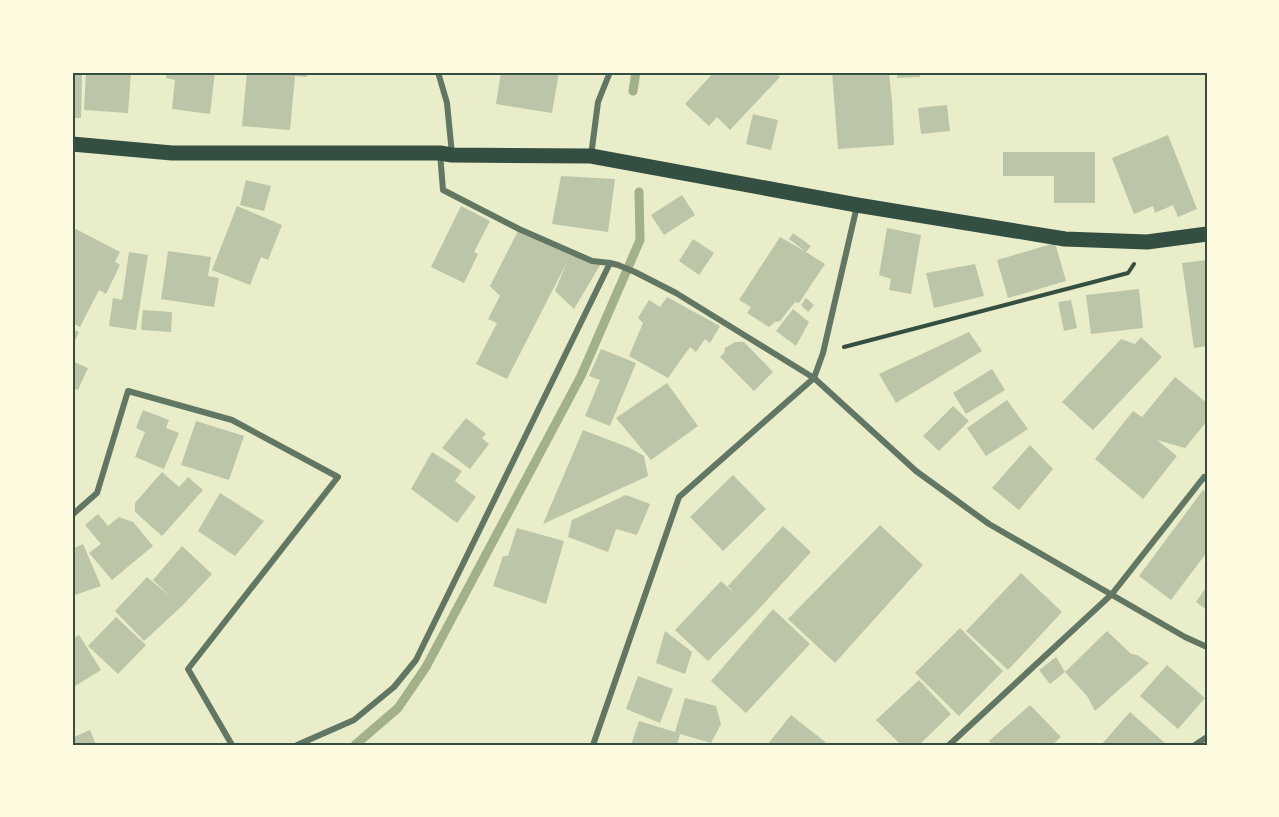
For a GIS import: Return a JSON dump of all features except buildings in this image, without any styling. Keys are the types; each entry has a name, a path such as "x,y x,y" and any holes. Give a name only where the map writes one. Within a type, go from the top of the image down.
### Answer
{"main road":[{"path":"72,144 172,153 591,156 857,205 1065,238 1148,242 1207,234"}],"street":[{"path":"438,72 447,103 443,190 592,261 618,265 676,293 814,378 916,471 989,524 1185,637 1207,647"},
{"path":"591,156 598,102 610,72"},
{"path":"593,745 679,497 814,378 823,353 857,205"},
{"path":"297,745 354,720 394,687 416,660 610,263"},
{"path":"72,515 97,493 128,391 232,420 338,477 188,669 232,745"},
{"path":"949,745 1112,594 1204,477 1207,480"},
{"path":"1195,745 1207,737"}],"path":[{"path":"823,353 1128,273"}],"waterway":[{"path":"633,91 636,72"},
{"path":"355,745 398,708 426,667 581,376 640,240 639,192"}]}
